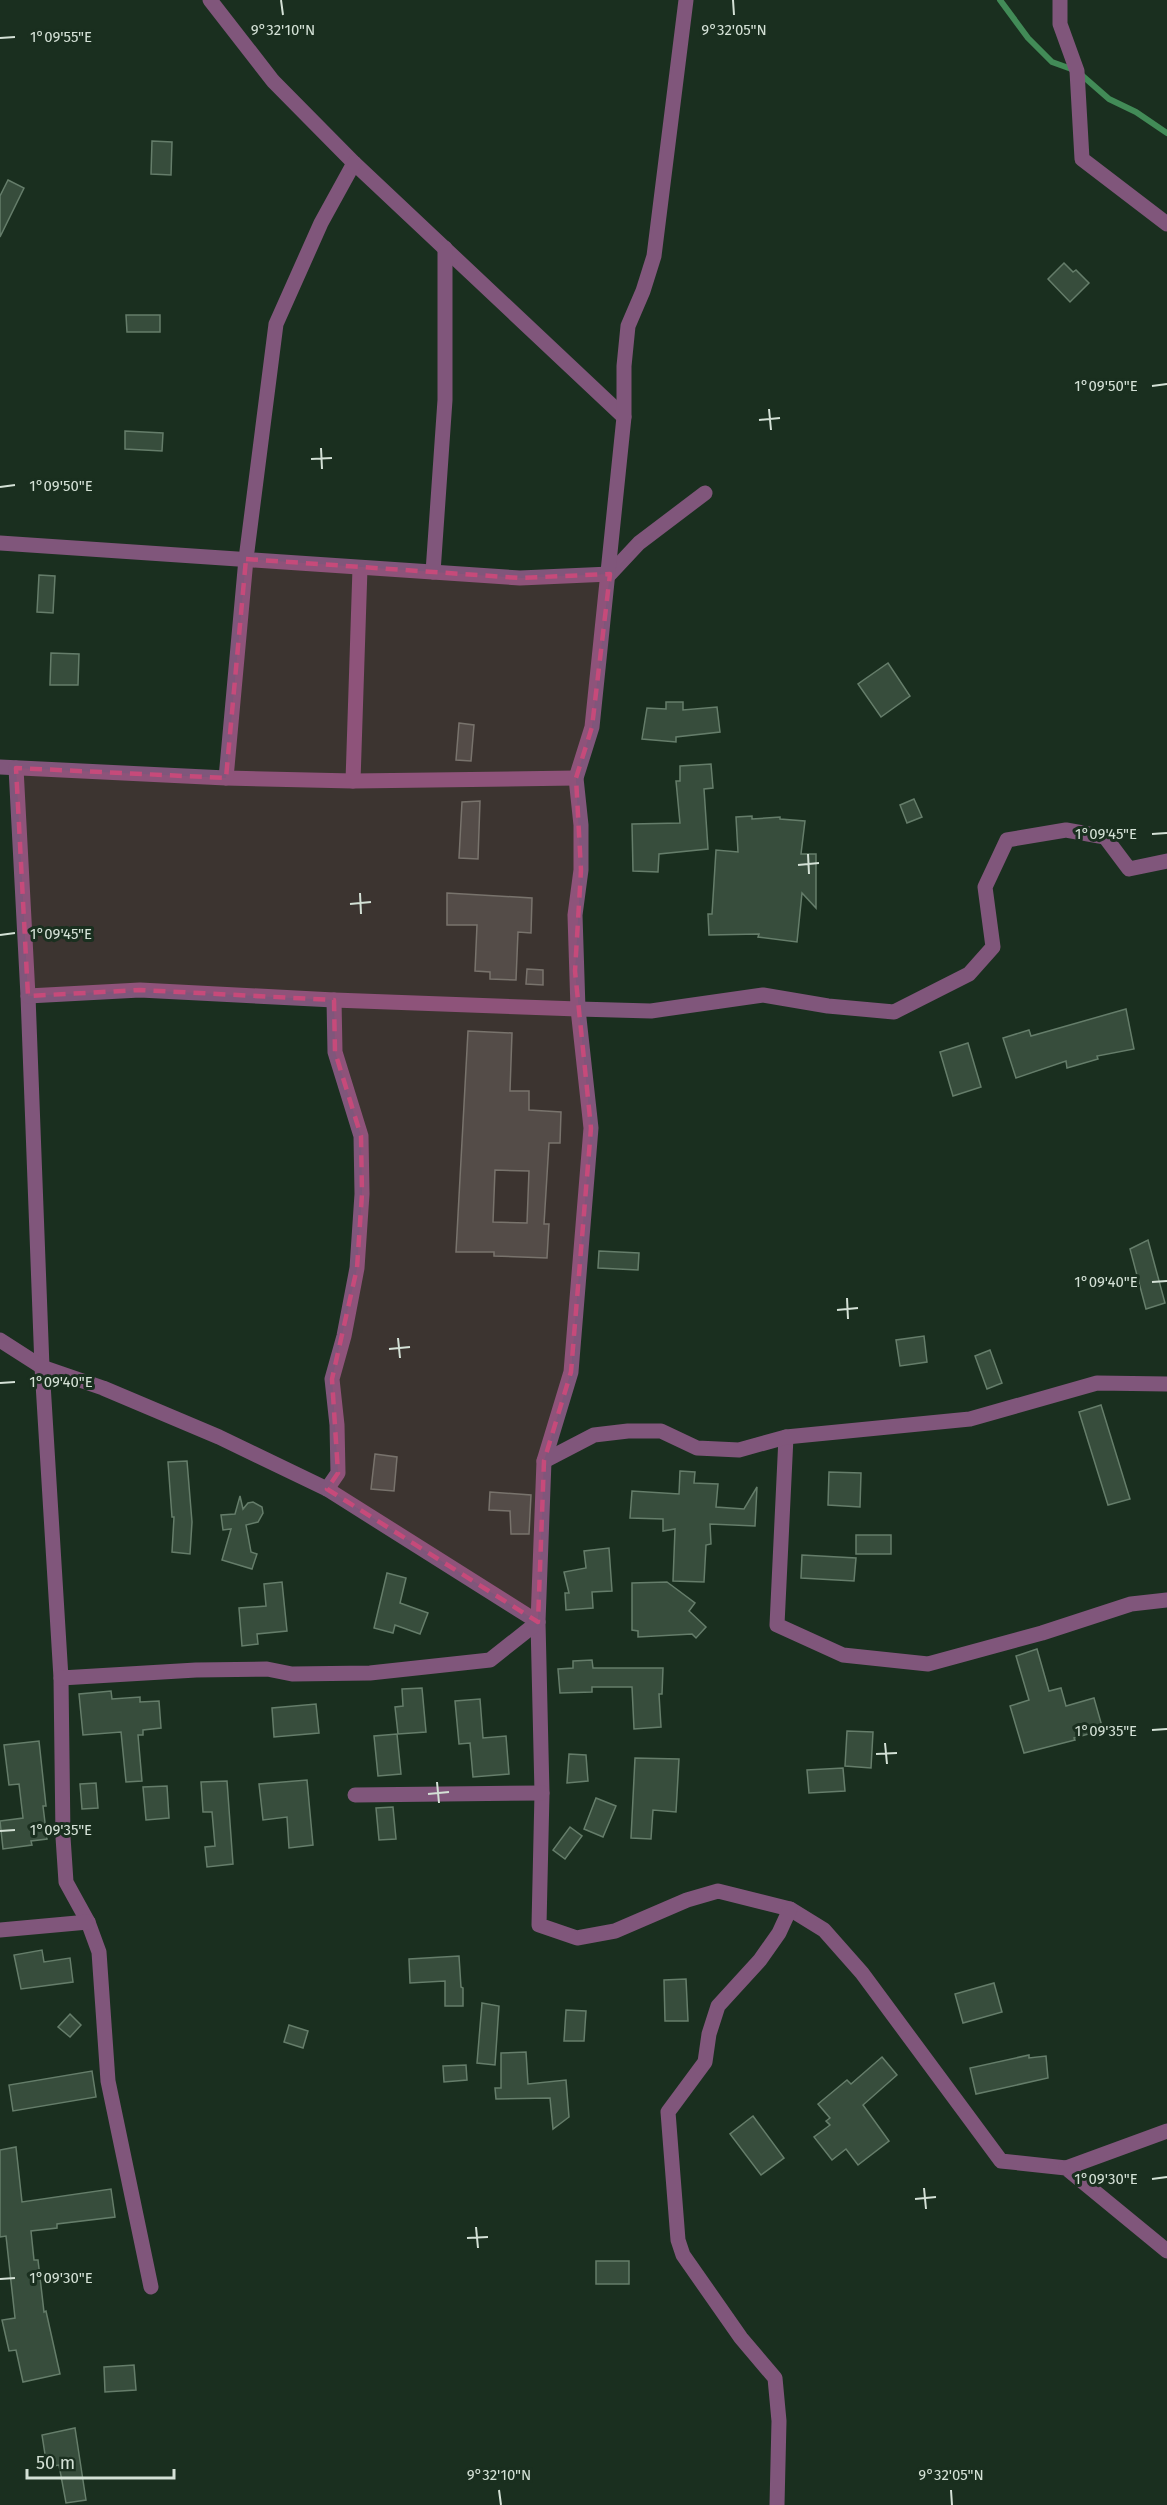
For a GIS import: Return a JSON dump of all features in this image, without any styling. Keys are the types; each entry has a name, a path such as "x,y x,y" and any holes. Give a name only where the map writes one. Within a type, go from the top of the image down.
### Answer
{"street":[{"path":"210,0 273,81 354,163 624,417"},
{"path":"686,0 654,256 643,291 628,326 624,366 624,417 610,574 592,727 576,778 581,870 575,915 578,1009 591,1128 571,1372 544,1461 538,1623 542,1793 539,1925 576,1938 615,1931 687,1900 718,1891 790,1909 824,1930 862,1973 1001,2161 1066,2168 1167,2131"},
{"path":"1060,0 1060,24 1077,71 1082,159 1167,224"},
{"path":"226,778 246,559 276,324 321,223 354,163"},
{"path":"433,572 445,400 445,248"},
{"path":"0,543 520,578 610,574 639,543 705,493"},
{"path":"353,781 360,568"},
{"path":"0,767 226,778 353,781 576,778"},
{"path":"16,768 28,996 42,1367 61,1678 63,1837 66,1882 88,1922 99,1952 108,2081 151,2286"},
{"path":"28,996 140,990 334,1000 651,1011 763,995 828,1006 894,1012 969,974 993,947 985,887 1007,840 1066,830 1105,837 1129,869 1167,861"},
{"path":"327,1489 338,1473 337,1425 332,1379 344,1336 357,1268 362,1194 361,1136 335,1052 334,1000"},
{"path":"0,1340 42,1367 102,1388 219,1437 327,1489 538,1623"},
{"path":"544,1461 594,1435 628,1431 661,1431 697,1448 739,1450 786,1437 970,1419 1097,1383 1167,1384"},
{"path":"786,1437 777,1625 843,1655 928,1664 1042,1633 1131,1604 1167,1600"},
{"path":"61,1678 196,1670 267,1669 292,1674 370,1673 490,1660 538,1623"},
{"path":"355,1795 542,1793"},
{"path":"777,2505 779,2421 775,2378 741,2338 683,2255 678,2240 668,2112 705,2062 709,2034 718,2007 779,1934 790,1909"},
{"path":"0,1930 88,1922"},
{"path":"1066,2168 1167,2251"}],"highlighted area":[{"path":"246,559 520,578 610,574 592,727 576,778 581,870 575,971 591,1128 571,1372 544,1461 538,1622 327,1489 338,1473 332,1379 357,1268 362,1194 361,1136 335,1052 334,1000 140,990 28,996 16,768 226,778"}],"building":[{"path":"152,141 172,142 171,175 151,174"},
{"path":"8,180 24,188 0,237 0,196"},
{"path":"1064,263 1073,272 1076,270 1089,283 1070,302 1048,279"},
{"path":"126,315 160,315 160,332 127,332"},
{"path":"125,431 163,433 162,451 125,449"},
{"path":"39,575 55,576 53,613 37,612"},
{"path":"51,653 79,654 78,685 50,685"},
{"path":"888,663 910,696 881,717 858,684"},
{"path":"666,702 683,702 683,710 717,707 720,732 676,737 676,742 642,739 647,708 666,709"},
{"path":"459,723 474,725 471,761 456,760"},
{"path":"711,764 713,788 704,789 708,849 659,854 658,872 633,871 632,824 680,823 676,781 680,781 680,766"},
{"path":"914,799 922,817 907,823 900,805"},
{"path":"480,801 478,859 459,858 462,802"},
{"path":"752,816 752,819 780,817 780,819 805,821 801,854 816,854 816,908 802,893 797,942 758,937 759,934 709,935 708,914 712,914 716,850 738,852 736,817"},
{"path":"447,893 532,898 531,933 518,932 516,980 490,979 490,972 475,971 477,925 447,925"},
{"path":"527,969 543,970 543,985 526,984"},
{"path":"1126,1009 1134,1049 1097,1056 1098,1059 1067,1068 1066,1061 1016,1078 1003,1038 1029,1030 1031,1036"},
{"path":"468,1031 512,1033 510,1091 529,1091 529,1110 561,1112 560,1143 549,1143 544,1224 549,1224 547,1258 494,1256 494,1252 456,1252","holes":["495,1170 529,1171 527,1223 493,1222"]},
{"path":"968,1043 981,1087 953,1096 940,1052"},
{"path":"1148,1240 1165,1303 1146,1309 1130,1249"},
{"path":"599,1251 639,1253 638,1270 598,1268"},
{"path":"924,1336 927,1362 900,1366 896,1340"},
{"path":"990,1350 1002,1383 987,1389 975,1356"},
{"path":"1101,1405 1130,1499 1108,1505 1079,1412"},
{"path":"375,1454 397,1457 394,1491 371,1489"},
{"path":"187,1461 192,1522 190,1554 172,1552 174,1517 172,1517 168,1462"},
{"path":"680,1471 695,1472 694,1483 718,1484 716,1507 744,1509 757,1487 755,1526 710,1524 711,1544 706,1545 704,1582 673,1581 675,1529 663,1531 663,1519 630,1518 632,1491 679,1494"},
{"path":"829,1472 861,1473 860,1507 828,1505"},
{"path":"490,1492 531,1495 529,1534 511,1534 510,1511 489,1510"},
{"path":"240,1496 243,1509 248,1503 253,1502 262,1507 263,1513 258,1522 246,1525 251,1552 257,1554 252,1569 222,1560 231,1529 223,1530 221,1515 235,1514"},
{"path":"856,1535 891,1535 891,1554 856,1554"},
{"path":"609,1548 612,1591 592,1592 593,1608 566,1610 565,1593 569,1593 564,1572 586,1568 584,1551"},
{"path":"802,1555 856,1558 854,1581 801,1578"},
{"path":"387,1573 406,1578 400,1603 428,1613 420,1634 395,1625 393,1633 374,1628"},
{"path":"282,1582 287,1631 257,1634 258,1644 242,1646 239,1608 266,1606 264,1584"},
{"path":"667,1582 695,1603 689,1611 706,1627 696,1638 692,1634 638,1637 638,1631 632,1630 632,1583"},
{"path":"1037,1649 1049,1691 1061,1688 1066,1706 1094,1698 1103,1730 1024,1753 1010,1706 1029,1700 1016,1656"},
{"path":"592,1660 593,1668 663,1668 662,1694 659,1694 661,1727 634,1729 632,1687 592,1687 592,1692 560,1693 558,1669 573,1668 573,1661"},
{"path":"422,1688 426,1732 398,1734 395,1707 403,1706 402,1689"},
{"path":"111,1691 112,1699 140,1697 140,1702 159,1701 161,1728 143,1730 143,1735 138,1735 142,1781 126,1782 121,1732 83,1735 79,1694"},
{"path":"480,1699 483,1738 506,1736 509,1774 473,1777 470,1743 459,1744 455,1701"},
{"path":"316,1704 319,1733 274,1737 272,1708"},
{"path":"847,1731 873,1732 871,1768 845,1766"},
{"path":"397,1734 401,1774 378,1776 374,1736"},
{"path":"39,1741 47,1839 31,1841 32,1845 3,1849 0,1821 23,1818 19,1784 9,1785 4,1745"},
{"path":"569,1754 586,1755 588,1781 567,1783"},
{"path":"635,1758 679,1759 676,1812 653,1810 651,1839 631,1838"},
{"path":"843,1768 845,1791 809,1793 807,1770"},
{"path":"307,1780 313,1845 289,1848 287,1817 263,1820 259,1784"},
{"path":"227,1781 233,1864 207,1867 205,1847 215,1846 212,1812 203,1812 201,1782"},
{"path":"96,1783 98,1808 82,1809 80,1784"},
{"path":"167,1786 169,1818 146,1820 143,1787"},
{"path":"596,1798 616,1806 603,1837 584,1829"},
{"path":"393,1807 396,1839 379,1840 376,1808"},
{"path":"570,1827 582,1836 565,1859 553,1850"},
{"path":"42,1950 44,1962 70,1958 73,1982 21,1989 14,1955"},
{"path":"459,1956 463,2006 445,2006 445,1981 410,1983 409,1959"},
{"path":"686,1979 688,2021 665,2021 664,1980"},
{"path":"994,1983 1002,2012 963,2023 955,1994"},
{"path":"482,2003 499,2006 495,2065 477,2063"},
{"path":"566,2010 586,2011 584,2041 564,2041"},
{"path":"70,2014 81,2025 70,2037 58,2027"},
{"path":"289,2025 308,2031 303,2048 284,2042"},
{"path":"526,2052 528,2084 566,2080 569,2117 553,2129 550,2098 496,2099 495,2088 501,2088 501,2053"},
{"path":"1029,2055 1029,2058 1046,2056 1048,2078 976,2094 970,2068"},
{"path":"882,2057 897,2075 863,2105 889,2141 858,2165 846,2149 832,2160 814,2137 830,2125 826,2121 830,2118 818,2104 847,2080 851,2084"},
{"path":"466,2065 467,2080 444,2082 443,2066"},
{"path":"92,2071 96,2097 13,2111 9,2085"},
{"path":"753,2116 784,2158 761,2175 730,2134"},
{"path":"16,2147 22,2202 111,2189 115,2217 57,2224 57,2228 31,2231 34,2260 38,2260 44,2312 46,2311 60,2374 23,2382 16,2350 9,2351 2,2320 15,2318 6,2236 0,2237 0,2150"},
{"path":"596,2261 629,2261 629,2284 596,2284"},
{"path":"134,2365 136,2390 105,2392 104,2367"},
{"path":"75,2428 86,2500 66,2503 59,2465 47,2467 42,2435"}],"waterway":[{"path":"1000,0 1028,38 1052,62 1077,71 1109,99 1136,112 1167,133"}]}
